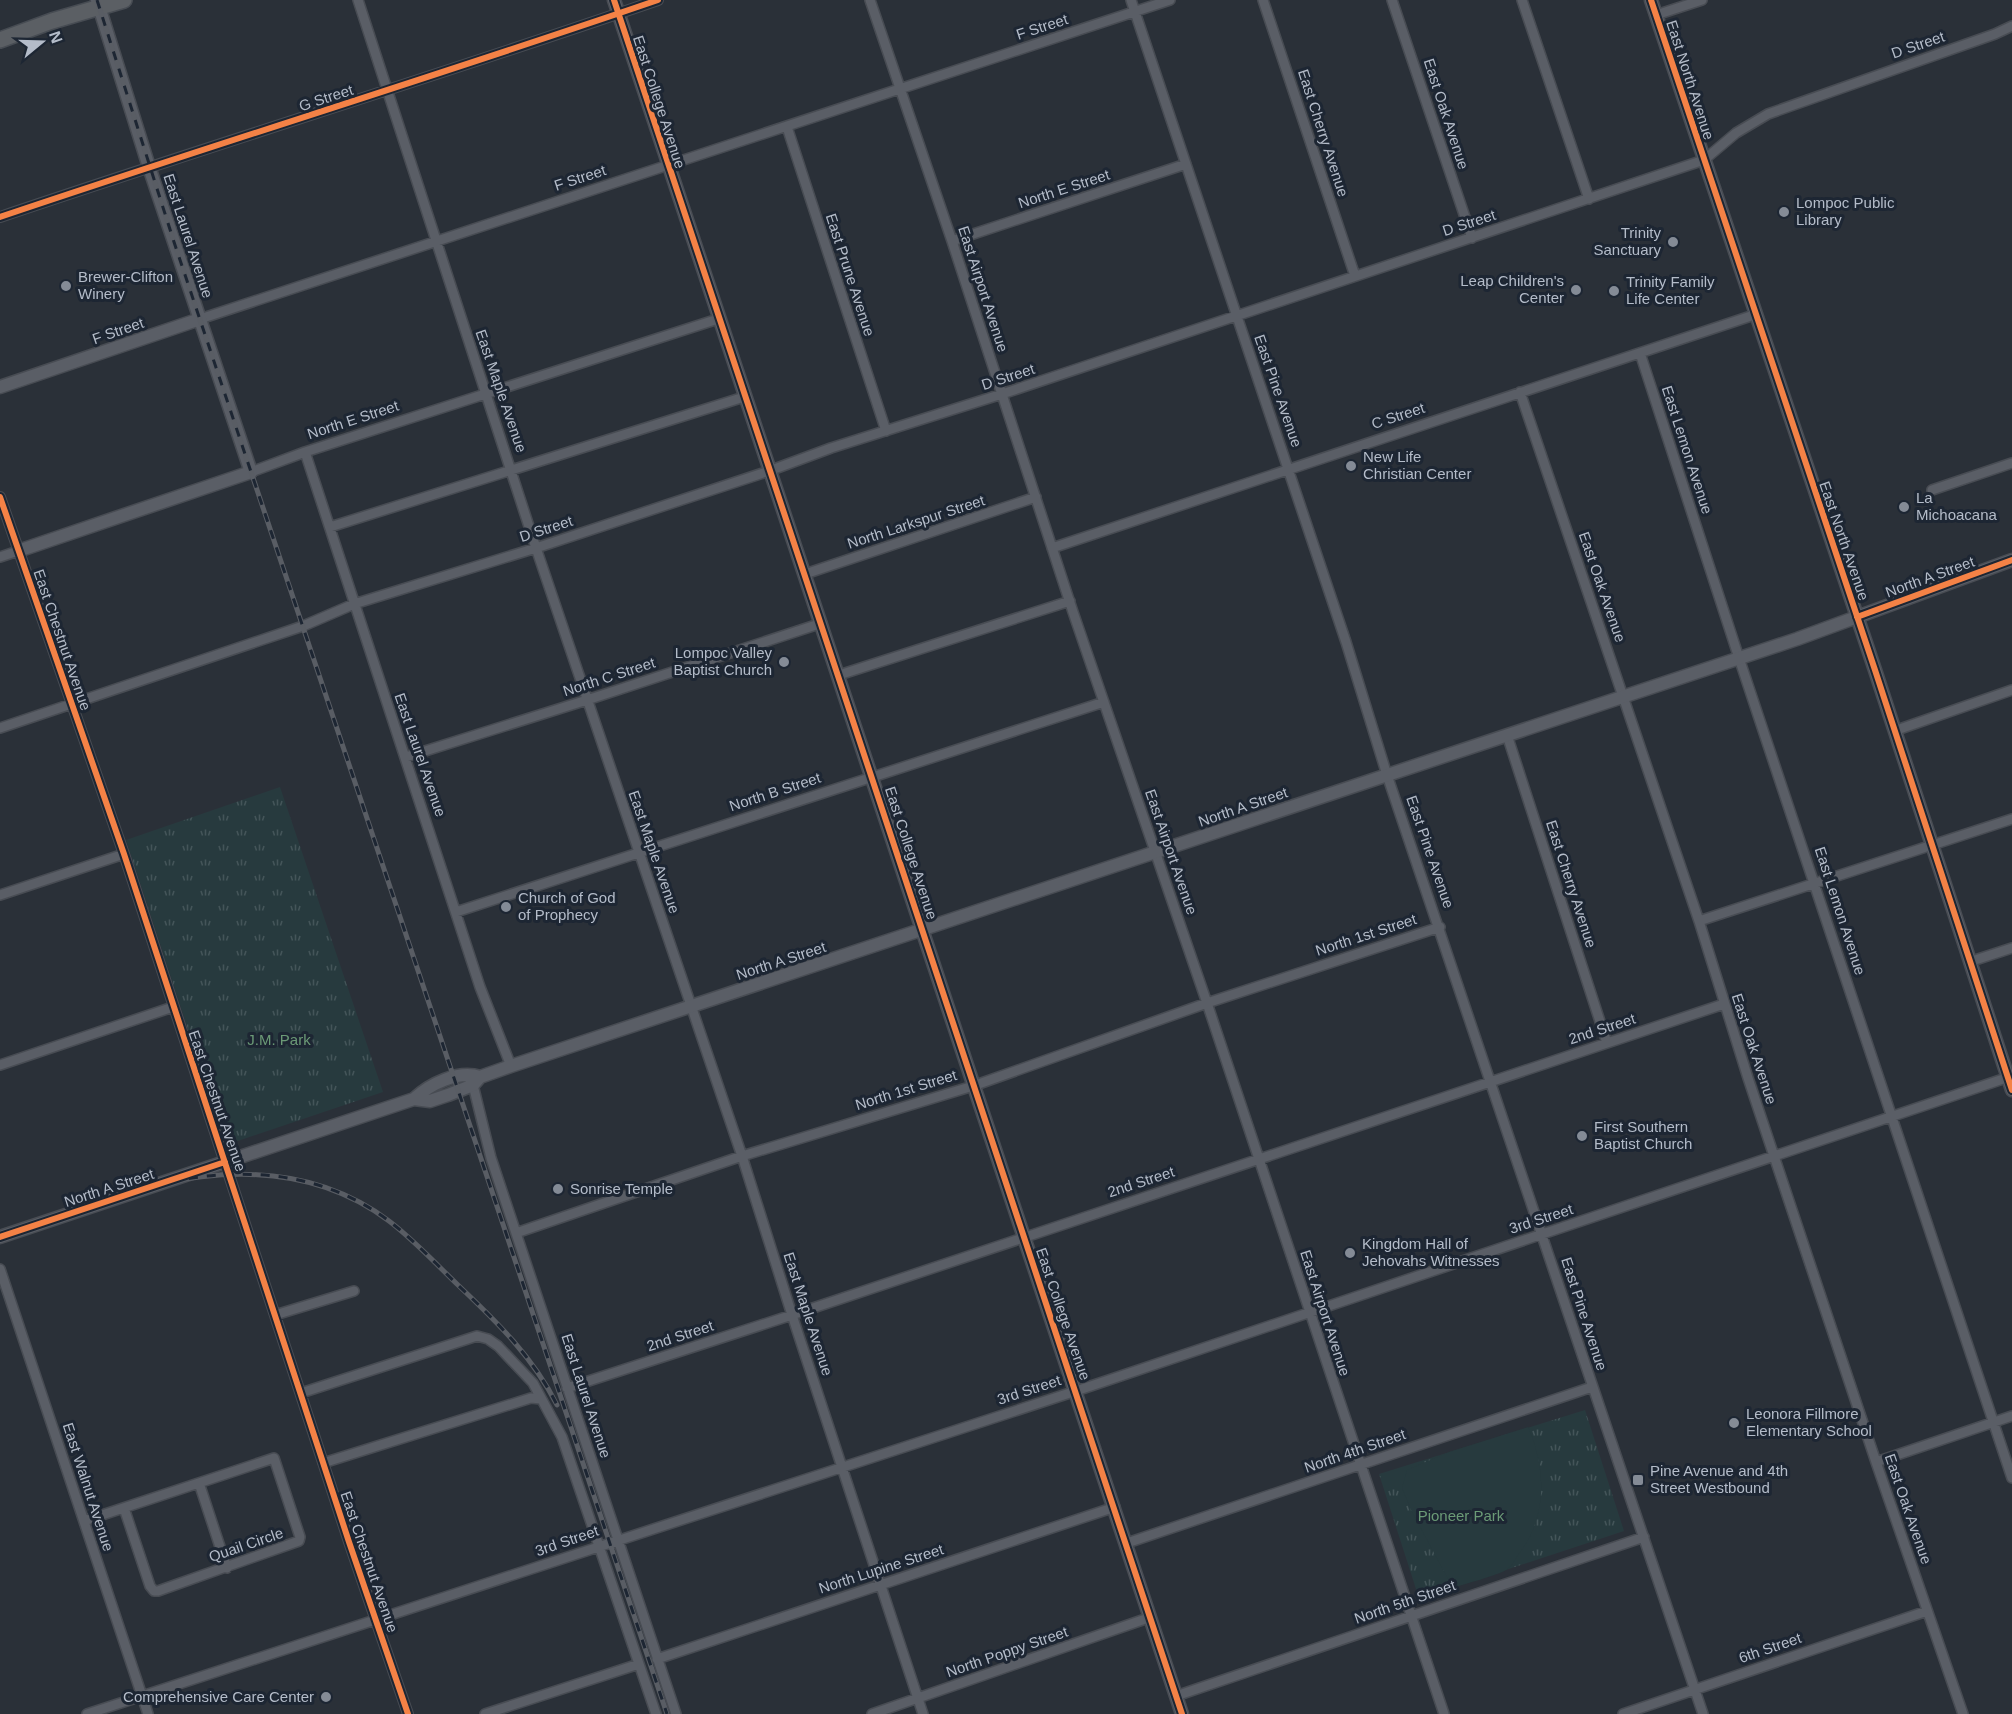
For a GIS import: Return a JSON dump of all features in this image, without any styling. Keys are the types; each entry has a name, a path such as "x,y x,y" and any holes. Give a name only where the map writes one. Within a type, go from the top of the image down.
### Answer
{"highway":[{"path":"0,40 98,4 124,0"}],"street":[{"name":"East Maple Avenue","path":"358,0 536,548 742,1156 923,1714"},
{"name":"East College Avenue","path":"614,0 1182,1714"},
{"name":"G Street","path":"0,217 388,91 658,0"},
{"name":"East Airport Avenue","path":"870,0 1444,1714"},
{"name":"East Pine Avenue","path":"1131,0 1365,699 1387,774 1703,1714"},
{"name":"F Street","path":"0,387 436,240 787,128 1170,0"},
{"name":"East Cherry Avenue","path":"1263,0 1355,276"},
{"name":"East Oak Avenue","path":"1392,0 1472,238"},
{"path":"1522,0 1589,199"},
{"name":"East North Avenue","path":"1651,0 1754,315 1857,617 1968,962 2010,1076 2012,1090"},
{"path":"1656,15 1702,0"},
{"name":"East Laurel Avenue","path":"98,4 149,167 251,472"},
{"name":"D Street","path":"0,728 303,626 354,604 536,548 770,471 831,448 1002,394 1704,160 1736,133 1768,114 2012,26"},
{"name":"East Prune Avenue","path":"787,128 886,431"},
{"name":"North E Street","path":"952,241 1186,164"},
{"name":"C Street","path":"1052,548 1754,315"},
{"name":"North E Street","path":"0,557 305,452 718,319"},
{"name":"East Lemon Avenue","path":"1640,353 2012,1478"},
{"name":"East Oak Avenue","path":"1520,392 1699,921 1774,1157 1876,1462 1963,1714"},
{"path":"330,527 744,397"},
{"name":"East Laurel Avenue","path":"305,452 480,987 511,1066"},
{"path":"1932,490 2012,464"},
{"name":"East Chestnut Avenue","path":"0,497 124,854 323,1463 408,1714"},
{"name":"North Larkspur Street","path":"805,574 1036,497"},
{"name":"North A Street","path":"0,1236 414,1099 426,1087 469,1073 477,1081 511,1066 1739,658 2012,560"},
{"path":"839,675 1070,601"},
{"name":"North C Street","path":"406,757 822,623"},
{"path":"1894,731 2012,690"},
{"name":"North B Street","path":"456,912 1104,702"},
{"name":"East Cherry Avenue","path":"1507,735 1607,1043"},
{"path":"1699,921 2012,819"},
{"path":"0,895 124,854"},
{"name":"North 1st Street","path":"516,1233 742,1156 974,1086 1207,1003 1440,927"},
{"path":"1968,962 2012,948"},
{"name":"2nd Street","path":"567,1388 1724,1004"},
{"path":"0,1065 173,1007"},
{"name":"3rd Street","path":"87,1714 1076,1391 2010,1076"},
{"name":"East Laurel Avenue","path":"477,1081 485,1139 676,1714"},
{"name":"East Walnut Avenue","path":"0,1269 148,1714"},
{"path":"275,1315 354,1291"},
{"path":"301,1393 477,1336 488,1339 498,1346 533,1383 562,1437 656,1714"},
{"name":"North 4th Street","path":"1127,1543 1592,1387"},
{"path":"323,1463 531,1398 541,1400"},
{"path":"1876,1462 2012,1416"},
{"name":"Quail Circle","path":"84,1521 274,1458 300,1537 299,1541 158,1592 150,1586 124,1508"},
{"path":"199,1483 227,1568"},
{"name":"North Lupine Street","path":"657,1659 1115,1507"},
{"name":"North 5th Street","path":"1176,1696 1644,1537"},
{"name":"6th Street","path":"1623,1714 1927,1611"},
{"name":"North Poppy Street","path":"872,1714 1151,1617"},
{"path":"485,1714 639,1664"}],"green space":[{"name":"J.M. Park","path":"280,787 383,1092 226,1145 126,840"},
{"name":"Pioneer Park","path":"1585,1410 1624,1531 1427,1596 1417,1592 1379,1474"},
{"path":"1528,1427 1539,1460 1541,1493 1539,1510 1528,1541 1506,1570 1453,1588 1412,1512 1402,1488 1407,1470 1449,1452"}],"railway":[{"path":"97,0 174,242 667,1714"},
{"path":"0,1237 159,1184 189,1178 249,1174 308,1182 336,1191 363,1204 407,1236 513,1341 537,1371 557,1405"}],"cycle path":[{"path":"614,0 1182,1714"},
{"path":"0,217 658,0"},
{"path":"1651,0 1875,670 2012,1090"},
{"path":"0,497 124,854 349,1542 408,1714"},
{"path":"1857,617 2012,560"},
{"path":"0,1237 225,1162"}],"place":[{"name":"Lompoc Public Library","path":"1784,212"},
{"name":"Trinity Sanctuary","path":"1673,242"},
{"name":"Brewer-Clifton Winery","path":"66,286"},
{"name":"Leap Children's Center","path":"1576,290"},
{"name":"Trinity Family Life Center","path":"1614,291"},
{"name":"New Life Christian Center","path":"1351,466"},
{"name":"La Michoacana","path":"1904,507"},
{"name":"Lompoc Valley Baptist Church","path":"784,662"},
{"name":"Church of God of Prophecy","path":"506,907"},
{"name":"First Southern Baptist Church","path":"1582,1136"},
{"name":"Sonrise Temple","path":"558,1189"},
{"name":"Kingdom Hall of Jehovahs Witnesses","path":"1350,1253"},
{"name":"Leonora Fillmore Elementary School","path":"1734,1423"},
{"name":"Pine Avenue and 4th Street Westbound","path":"1638,1480"},
{"name":"Comprehensive Care Center","path":"326,1697"}]}
